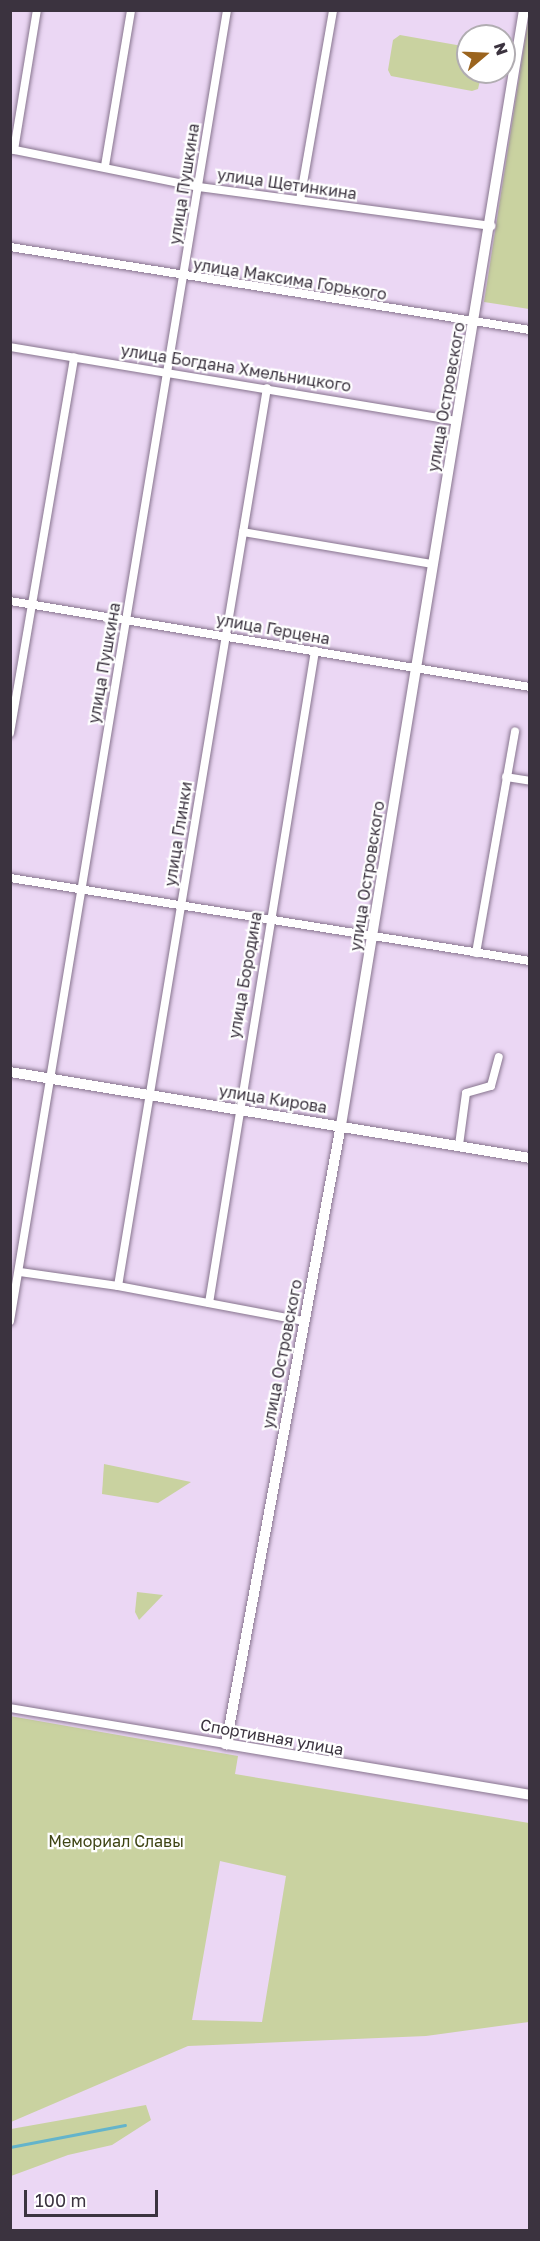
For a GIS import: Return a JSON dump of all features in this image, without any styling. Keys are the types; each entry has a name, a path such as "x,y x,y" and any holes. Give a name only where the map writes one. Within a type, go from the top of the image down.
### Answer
{"street":[{"path":"12,150 37,10"},
{"path":"105,166 131,10"},
{"name":"улица Пушкина","path":"10,1321 169,372 227,10"},
{"path":"300,200 333,10"},
{"name":"улица Островского","path":"226,1744 341,1125 491,226 524,10"},
{"name":"улица Щетинкина","path":"12,150 105,166 199,187 491,226"},
{"name":"улица Максима Горького","path":"10,247 184,277 530,330"},
{"name":"улица Богдана Хмельницкого","path":"10,347 457,421"},
{"path":"10,734 74,357"},
{"name":"улица Глинки","path":"118,1286 267,388"},
{"path":"243,532 433,564"},
{"name":"улица Герцена","path":"10,601 530,687"},
{"name":"улица Бородина","path":"209,1303 238,1108 315,651"},
{"path":"476,953 515,731"},
{"path":"506,777 530,781"},
{"path":"10,878 530,961"},
{"path":"459,1145 466,1093 491,1086 499,1057"},
{"name":"улица Кирова","path":"10,1072 530,1158"},
{"path":"20,1272 118,1286 303,1322"},
{"name":"Спортивная улица","path":"10,1708 530,1795"}],"green space":[{"path":"529,15 529,309 484,302"},
{"path":"400,35 456,45 456,84 479,84 478,89 472,91 391,76 388,70 393,40"},
{"path":"104,1464 191,1482 158,1503 102,1494"},
{"path":"137,1592 163,1595 139,1620 135,1612"},
{"name":"Мемориал Славы","path":"10,1716 238,1756 235,1774 529,1823 529,2022 426,2036 188,2046 11,2122","holes":["220,1861 286,1876 262,2022 192,2020"]},
{"path":"146,2105 151,2120 112,2145 68,2155 11,2176 11,2129"}],"waterway":[{"path":"10,2147 125,2125"}]}
